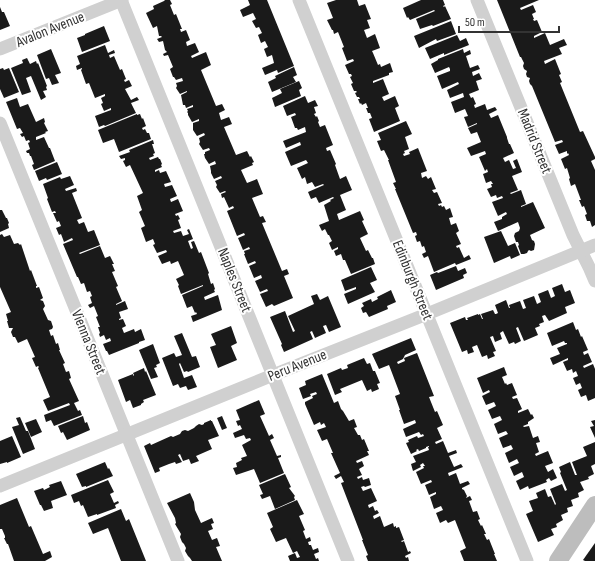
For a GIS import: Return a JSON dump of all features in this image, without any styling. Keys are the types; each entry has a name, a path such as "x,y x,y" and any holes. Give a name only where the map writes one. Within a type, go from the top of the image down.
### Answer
{"main road":[{"path":"558,561 595,506"}],"street":[{"name":"Avalon Avenue","path":"0,49 121,0"},
{"name":"Naples Street","path":"121,0 348,561"},
{"name":"Edinburgh Street","path":"299,0 527,561"},
{"name":"Madrid Street","path":"477,0 573,234 595,281"},
{"name":"Vienna Street","path":"0,123 178,561"},
{"name":"Peru Avenue","path":"0,486 595,245"}],"building":[{"path":"165,0 170,0 172,4 170,5 174,15 176,14 182,29 180,29 181,32 186,30 190,40 186,42 187,46 195,43 199,52 191,56 192,58 206,52 211,65 201,70 216,106 222,104 225,110 219,113 221,120 229,117 232,124 224,127 236,155 247,151 254,162 252,163 253,165 241,170 247,183 257,179 263,194 252,198 260,217 263,216 266,222 262,223 282,271 287,269 289,274 284,276 293,298 274,306 272,304 266,307 260,294 268,291 267,289 260,292 255,281 262,278 261,275 254,278 249,266 256,263 255,261 248,264 244,251 250,249 249,247 243,250 238,238 245,235 244,233 237,236 227,211 234,208 233,206 229,208 224,197 222,198 221,194 226,192 220,193 216,187 217,185 215,181 222,178 221,176 214,179 211,173 210,166 216,164 215,161 209,164 204,154 210,150 209,148 203,150 199,144 199,138 205,135 204,133 197,136 193,130 193,123 199,121 199,119 192,122 188,115 187,109 193,107 193,105 186,108 185,105 183,105 181,95 187,91 180,94 176,88 176,83 183,81 182,78 176,80 173,77 170,69 173,67 168,55 164,56 163,54 167,52 163,41 159,42 157,39 162,37 159,36 157,26 153,28 146,13 154,9 153,6"},
{"path":"248,0 267,0 294,66 278,73 277,70 265,75 262,68 274,63 272,55 267,57 264,49 268,47 265,41 261,43 258,35 262,33 259,27 256,28 252,21 256,19 253,13 243,17 240,10 250,5"},
{"path":"336,0 357,0 359,6 365,4 371,19 367,20 370,28 364,30 367,38 375,34 380,48 372,51 378,65 380,64 381,67 390,63 393,72 373,81 373,83 383,79 389,94 382,97 384,101 395,96 399,106 395,108 400,121 374,132 369,119 372,118 366,108 368,108 366,103 362,105 361,103 360,104 358,99 360,99 355,93 357,92 354,91 351,84 353,83 350,77 352,76 349,74 345,65 354,61 353,59 347,61 342,48 344,47 338,32 334,34 327,20 333,18 327,3"},
{"path":"421,0 443,0 445,5 443,6 445,6 451,19 420,29 416,19 435,11 434,10 410,20 408,17 407,18 403,8"},
{"path":"497,0 539,0 520,8 521,10 533,5 536,12 532,14 533,19 534,21 537,20 542,32 534,36 534,38 545,33 550,45 564,39 567,45 559,48 562,54 544,61 545,64 555,59 561,74 559,75 562,82 560,83 580,132 583,131 595,157 595,159 591,161 595,170 595,225 592,227 590,221 587,221 585,215 587,214 584,206 582,207 579,200 581,200 575,184 571,186 567,168 565,169 561,159 569,155 568,153 567,154 567,151 559,154 555,145 563,142 562,140 555,142 530,84 530,78 527,77 527,71 523,66 524,63 520,57"},
{"path":"0,7 2,12 4,12 10,26 0,30"},
{"path":"451,21 456,34 437,41 436,39 419,48 414,36"},
{"path":"104,26 110,41 82,52 77,38"},
{"path":"457,35 460,41 466,38 469,45 430,59 425,48"},
{"path":"105,45 108,53 114,50 115,53 109,55 110,58 114,56 120,70 122,69 126,79 124,80 125,82 129,80 132,86 125,89 131,100 137,97 139,100 131,103 136,113 99,127 95,116 111,110 111,108 104,111 101,104 103,103 101,98 105,96 105,94 95,98 89,83 86,84 81,70 82,68 77,70 76,66 80,64 77,56"},
{"path":"51,49 61,73 55,75 59,83 52,85 49,78 46,79 37,55"},
{"path":"463,49 464,53 470,50 471,54 466,56 470,68 478,65 480,69 472,72 473,76 479,73 482,79 476,81 479,90 469,94 471,98 473,97 476,104 474,105 475,108 485,104 487,110 495,107 497,110 489,114 491,118 498,115 514,153 503,158 505,162 509,160 513,169 516,168 513,161 517,159 522,172 512,176 518,190 510,193 511,194 521,190 526,204 521,207 533,202 545,228 530,235 535,244 534,250 529,250 524,254 521,254 518,242 516,242 514,236 520,228 518,222 498,231 494,222 502,219 502,217 507,214 506,212 498,216 492,202 503,198 502,196 497,198 496,195 491,197 487,189 492,187 491,184 493,184 491,181 486,183 483,174 488,172 487,169 485,171 479,157 486,154 485,151 471,156 467,148 481,142 477,132 471,134 468,128 477,123 468,127 464,117 468,116 465,109 455,113 451,102 464,97 463,93 450,98 447,90 459,84 458,82 442,89 437,76 450,71 450,69 449,67 435,73 431,64 438,59"},
{"path":"27,58 30,64 36,61 37,64 38,63 47,86 47,90 43,91 46,97 41,100 31,76 26,78 31,92 22,95 11,68 23,63 22,60"},
{"path":"294,67 297,75 293,77 296,82 272,92 268,82 276,78 275,76"},
{"path":"3,68 4,70 9,68 19,92 4,98 0,89 0,69"},
{"path":"299,81 302,88 299,90 301,96 275,107 272,98 282,93 280,89"},
{"path":"305,96 308,103 315,100 318,106 314,107 316,113 314,114 316,117 317,116 320,127 325,125 333,145 326,148 327,151 330,150 340,179 346,176 352,190 340,195 346,210 337,214 339,220 360,211 364,220 362,221 368,234 360,238 366,251 368,250 375,264 351,274 341,254 336,256 334,251 338,249 338,247 332,250 329,243 332,241 329,235 325,229 322,231 319,225 329,221 324,205 334,198 333,197 319,203 316,197 311,199 308,192 324,185 315,187 312,182 307,184 305,177 302,179 297,168 308,163 306,160 291,166 285,152 301,145 300,142 286,148 283,141 306,132 305,127 298,130 295,128 291,117 296,115 295,113 287,116 283,106"},
{"path":"17,98 20,107 28,104 36,122 44,118 44,123 48,131 36,137 36,140 44,137 55,161 34,170 32,165 34,164 31,156 26,151 30,149 28,143 30,142 29,140 26,141 24,136 22,137 20,134 23,133 20,128 17,129 6,102"},
{"path":"140,114 142,119 143,118 146,126 142,128 149,133 151,139 119,152 114,139 103,143 98,130"},
{"path":"406,121 412,134 405,137 409,149 404,151 405,153 403,154 404,156 410,154 409,152 418,148 427,171 421,173 422,178 426,176 428,179 431,177 436,189 432,190 434,193 437,192 442,203 438,204 439,206 444,206 446,210 450,208 453,217 449,218 451,225 456,223 459,231 456,233 461,244 456,246 457,248 459,247 464,258 469,255 471,259 456,265 455,263 434,272 428,256 424,258 422,254 426,252 424,246 422,247 420,241 417,242 415,236 417,235 416,232 413,233 395,189 393,183 396,182 389,160 384,150 381,151 377,141 381,140 378,133"},
{"path":"153,140 154,144 152,144 155,153 153,154 154,156 149,158 150,160 158,157 160,159 162,167 155,170 155,172 159,170 160,173 166,171 171,182 164,184 165,187 172,185 177,196 170,199 171,202 178,199 183,211 175,214 176,216 178,215 180,219 178,220 181,228 173,231 174,233 181,231 183,236 189,234 187,230 189,229 193,239 188,241 191,249 193,248 191,242 194,241 199,253 201,252 209,273 211,284 213,283 215,289 215,292 204,297 205,300 218,295 222,310 193,322 191,316 197,314 192,306 187,308 182,295 203,285 181,294 176,279 184,275 178,261 171,264 170,261 162,264 158,256 167,252 166,250 157,253 153,245 155,244 153,239 146,242 141,228 145,226 139,212 142,210 137,196 143,193 130,165 126,167 123,161 125,158 121,159 119,156"},
{"path":"57,162 62,174 47,180 46,178 39,181 35,171"},
{"path":"70,176 74,185 65,189 66,191 76,188 77,191 72,193 82,218 77,220 79,224 84,222 88,232 94,230 100,245 79,253 80,254 100,246 105,258 110,256 114,264 112,264 115,271 112,272 118,286 116,287 122,301 116,305 125,301 128,309 119,312 121,318 119,320 123,319 126,326 122,328 124,333 134,329 135,332 141,329 145,340 109,355 103,344 111,341 110,338 106,340 104,335 100,337 98,327 100,327 96,317 98,316 94,306 90,308 88,305 92,303 90,297 92,296 90,291 87,292 84,283 81,284 77,277 63,244 73,240 72,238 64,242 61,234 59,235 56,228 61,226 59,221 57,222 53,213 56,213 55,211 52,212 43,184 60,177 61,179"},
{"path":"0,210 2,210 7,218 9,228 0,232"},
{"path":"501,231 508,246 515,243 520,255 511,259 510,256 494,263 484,237"},
{"path":"2,234 4,237 10,235 14,244 21,244 30,271 31,270 37,286 36,288 39,287 43,298 40,300 43,301 45,306 43,309 53,327 49,330 51,336 53,335 56,344 58,343 59,350 65,363 63,364 66,372 69,371 71,378 69,379 79,401 74,403 82,415 54,426 51,420 46,422 44,415 70,405 69,403 48,411 43,400 50,397 38,368 39,367 36,367 32,358 35,357 27,339 18,343 11,332 13,328 9,328 6,314 11,312 0,287 0,235"},
{"path":"456,266 458,271 465,268 467,273 463,275 464,278 436,290 430,275"},
{"path":"371,267 377,280 370,283 375,292 348,304 344,294 356,289 356,287 345,291 341,280"},
{"path":"562,284 565,292 570,290 575,303 565,307 567,313 549,321 545,315 542,316 544,322 535,328 538,335 524,341 518,327 516,328 521,341 515,344 514,342 509,344 503,331 500,333 502,339 495,342 493,336 490,337 496,351 493,352 495,356 488,359 487,355 482,357 477,345 472,347 474,352 468,354 467,350 462,352 450,323 465,317 466,320 468,320 467,318 478,314 480,314 483,319 481,314 493,310 496,314 498,313 495,305 506,300 509,308 509,305 520,301 523,309 526,308 523,300 534,296 537,304 541,302 538,294 548,290 551,298 555,296 552,288"},
{"path":"391,290 396,302 387,306 388,309 369,317 366,312 363,313 361,308 364,306 362,303 371,299 372,302 378,299 377,297"},
{"path":"317,294 320,300 328,296 341,327 329,332 326,325 323,326 326,333 315,338 312,331 310,332 313,339 284,352 270,317 285,311 293,332 295,331 288,316 314,304 311,296"},
{"path":"573,322 576,330 578,329 581,337 582,336 588,350 583,352 584,355 588,353 592,362 583,366 584,368 593,364 595,369 595,398 588,401 586,395 581,397 578,390 582,388 580,383 576,385 573,378 578,376 576,371 573,373 572,369 567,371 563,362 568,360 568,358 553,365 550,358 560,354 557,348 567,343 564,341 552,346 547,333"},
{"path":"231,326 237,343 231,346 237,360 218,368 210,347 216,345 211,334"},
{"path":"182,333 192,357 196,356 200,367 184,372 180,363 179,364 184,378 192,375 197,387 188,390 186,386 180,388 178,384 173,386 162,358 174,353 176,357 182,355 174,336"},
{"path":"411,338 416,350 405,355 403,359 397,362 398,364 405,361 404,358 417,353 434,396 429,397 435,412 437,411 443,425 437,428 442,439 435,442 436,444 443,441 448,453 456,450 457,453 449,456 454,467 461,464 463,467 448,473 449,476 456,473 460,484 468,481 470,484 462,489 467,496 466,498 470,496 472,500 469,501 473,512 477,511 480,519 478,520 481,526 482,525 487,540 489,539 497,561 464,561 460,551 466,548 455,520 448,523 446,520 440,523 436,513 443,510 441,506 434,509 430,497 436,494 436,492 429,495 425,485 432,482 431,480 421,484 416,472 425,466 423,463 420,465 421,467 413,471 411,464 416,462 413,456 429,450 429,446 419,451 418,449 411,454 406,443 409,442 408,440 417,436 418,438 424,436 419,432 406,437 403,429 416,423 415,420 404,424 395,396 400,394 389,365 379,369 372,354"},
{"path":"153,344 160,363 154,368 158,377 151,379 139,350"},
{"path":"364,358 367,364 370,363 373,371 375,371 380,383 377,384 379,389 372,392 371,389 367,391 362,380 340,389 342,392 335,395 327,374 341,368 342,370 348,368 347,365"},
{"path":"504,367 507,375 502,377 505,384 506,383 507,385 512,383 517,395 512,397 513,399 517,398 522,409 518,411 518,413 528,409 534,418 528,422 528,424 523,426 529,426 533,438 538,436 540,442 536,443 539,452 535,454 536,456 548,451 553,463 545,466 548,472 553,469 557,478 551,481 549,478 546,480 547,482 529,489 528,486 520,490 516,481 524,477 522,472 514,476 510,467 519,463 517,459 509,463 505,453 513,449 511,445 503,448 499,438 508,434 506,431 498,434 494,424 502,420 500,416 492,419 488,410 496,406 494,402 486,405 482,396 490,392 489,390 483,393 477,378"},
{"path":"144,368 156,395 143,400 144,402 141,405 133,408 130,400 126,402 118,380 133,374 133,376 134,375 133,373"},
{"path":"322,374 334,403 338,401 341,409 349,421 354,419 357,427 354,428 362,440 364,439 369,451 367,451 369,455 356,461 357,463 362,461 364,466 359,469 362,475 357,477 358,479 362,477 363,480 369,478 371,485 361,487 363,491 371,488 377,501 368,505 369,508 373,506 375,511 377,510 379,513 373,516 374,519 380,516 384,527 393,523 394,527 399,527 404,540 401,541 404,541 408,552 410,551 411,553 405,556 406,558 408,557 409,561 368,561 366,556 368,555 363,540 341,483 344,482 341,476 336,479 334,476 340,473 331,453 333,453 327,439 322,441 317,430 326,427 324,423 321,425 320,422 314,425 305,404 305,402 313,398 312,396 317,394 316,392 310,394 311,396 303,399 299,388 306,385 305,381"},
{"path":"259,400 265,414 260,416 269,436 272,434 274,438 270,440 277,456 281,455 281,457 278,458 284,473 260,483 254,469 236,475 233,468 237,467 236,463 242,460 241,458 247,456 242,445 251,440 250,438 246,439 244,435 235,438 233,433 242,429 240,425 238,426 236,421 240,420 236,410"},
{"path":"83,416 85,423 87,422 90,430 67,440 63,432 61,433 58,426"},
{"path":"222,416 227,428 222,430 217,418"},
{"path":"20,417 26,431 28,431 35,449 23,454 12,427 19,425 16,418"},
{"path":"36,419 42,432 31,437 25,423"},
{"path":"211,420 219,436 208,440 212,449 196,456 199,461 191,464 189,459 183,461 180,454 178,455 182,462 176,464 175,462 159,468 160,471 155,473 144,446 150,443 151,445 171,436 173,437 180,434 182,431 188,431 199,424 202,425"},
{"path":"595,420 595,438 590,427 594,426 591,421"},
{"path":"12,436 21,457 7,463 0,464 0,441"},
{"path":"595,442 595,464 591,466 594,474 588,477 589,479 580,482 584,490 578,493 579,497 571,500 573,506 567,508 568,512 561,515 563,520 556,524 557,527 551,529 554,535 538,542 526,514 533,511 529,501 538,498 536,493 545,489 548,497 551,496 555,505 556,504 550,489 562,484 565,491 567,490 559,467 570,462 575,475 577,475 572,462 587,456 583,447"},
{"path":"105,462 113,476 86,487 82,487 76,474"},
{"path":"285,474 291,487 289,488 295,496 295,500 275,509 270,496 262,499 260,495 263,494 259,485"},
{"path":"108,480 114,492 110,494 114,503 118,501 119,503 115,505 116,508 88,517 83,505 81,506 79,501 74,503 71,495"},
{"path":"61,481 67,495 51,501 53,508 44,511 34,491 43,488 44,490 50,487 49,485"},
{"path":"190,493 201,523 212,518 214,523 211,524 213,529 208,531 212,540 217,538 220,546 216,547 222,561 192,561 185,551 186,548 180,537 181,534 175,524 175,518 167,503"},
{"path":"17,498 29,527 31,526 43,554 50,551 52,557 45,561 14,561 8,544 4,538 5,536 2,529 0,529 0,505"},
{"path":"297,500 304,514 299,516 305,530 303,531 306,539 310,537 311,541 308,542 313,550 318,548 319,552 314,554 316,559 318,558 319,561 290,561 288,556 295,553 297,558 300,557 297,551 293,553 286,538 276,542 270,529 273,527 267,513"},
{"path":"121,509 126,521 129,519 146,561 121,561 108,528 93,534 88,523"},
{"path":"595,543 595,561 583,560"}]}
